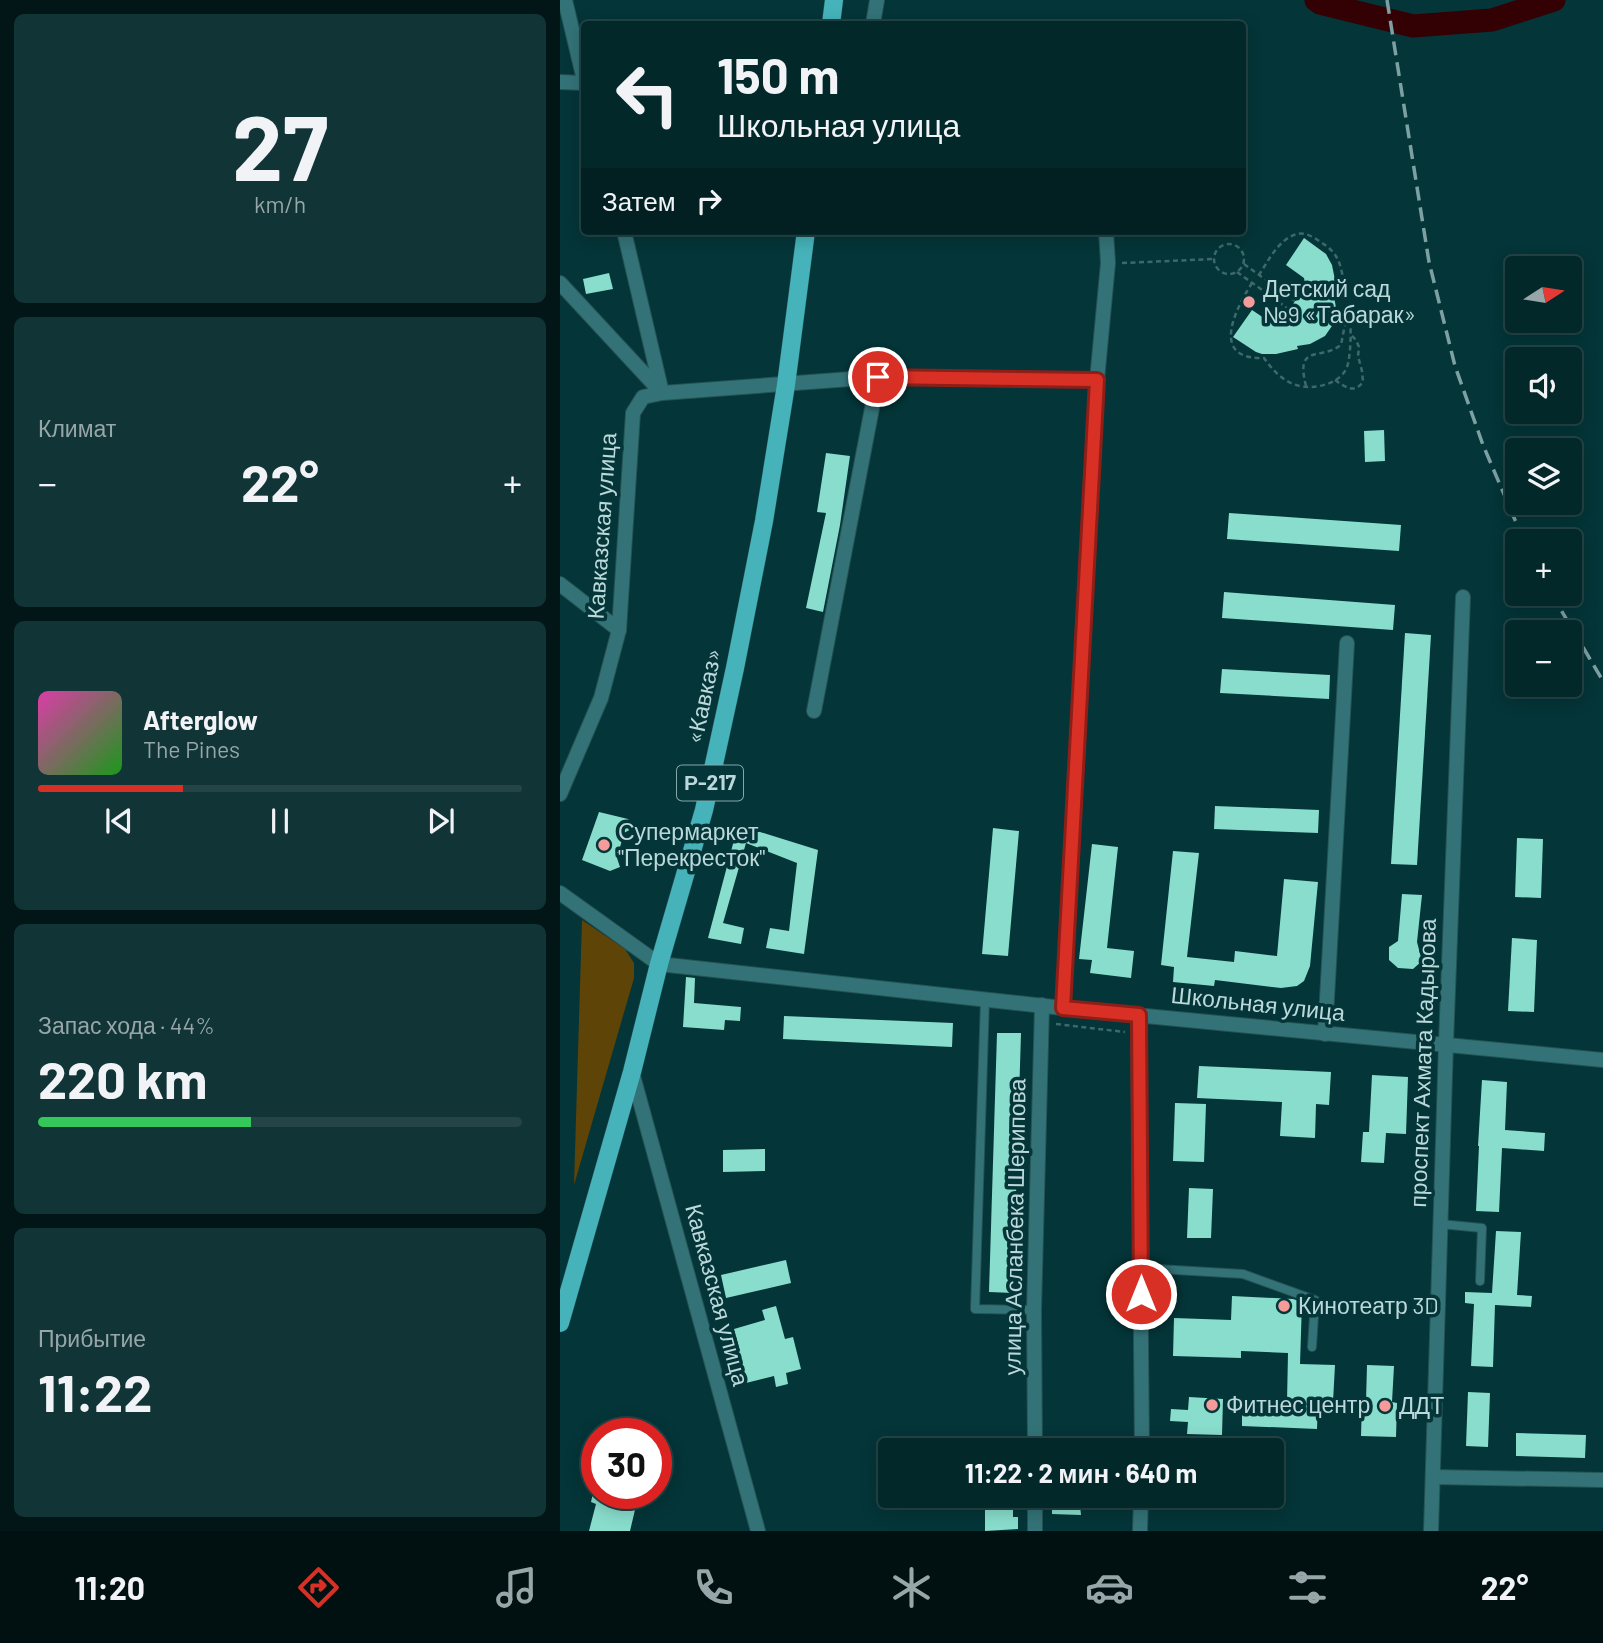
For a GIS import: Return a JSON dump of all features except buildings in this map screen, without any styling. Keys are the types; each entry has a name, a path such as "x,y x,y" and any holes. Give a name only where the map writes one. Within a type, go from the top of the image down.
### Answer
{"main road":[{"path":"831,21 834,0"},
{"name":"«Кавказ»","path":"560,1323 704,810 764,521 786,385 805,235"}],"street":[{"path":"565,0 581,68"},
{"path":"874,21 877,0"},
{"path":"560,82 581,81"},
{"path":"625,235 662,393"},
{"path":"1063,1008 1097,380 1108,263 1106,235"},
{"path":"560,283 662,393"},
{"path":"662,393 878,377 1097,380"},
{"path":"814,711 878,377"},
{"name":"Кавказская улица","path":"560,794 600,698 619,630 633,413 643,397 662,393"},
{"path":"560,584 619,630"},
{"name":"проспект Ахмата Кадырова","path":"1431,1531 1463,597"},
{"path":"1325,1034 1347,643"},
{"path":"560,893 659,964"},
{"name":"Школьная улица","path":"659,964 1063,1008 1603,1060"},
{"name":"улица Асланбека Шерипова","path":"1035,1438 1034,1310 1042,1005"},
{"path":"1139,1015 1142,1438"},
{"name":"Кавказская улица","path":"632,1072 758,1531"},
{"path":"1433,1477 1603,1480"},
{"path":"1035,1508 1035,1531"},
{"path":"1140,1531 1141,1508"}],"lane":[{"path":"985,999 975,1309 1034,1310"},
{"path":"1440,1224 1482,1228 1480,1281"},
{"path":"1141,1268 1243,1274 1315,1300 1312,1347"}],"path":[{"path":"1252,283 1241,300 1232,329 1233,345 1238,353 1264,358 1282,379 1294,385 1316,387 1340,378 1347,369 1351,316 1339,261 1333,251 1314,237 1296,234 1280,246 1259,275"},
{"path":"1228,244 1235,245 1243,253 1244,264 1237,272 1227,274 1216,267 1214,259 1218,249 1228,244"},
{"path":"1108,263 1214,259"},
{"path":"1244,264 1295,301"},
{"path":"1237,272 1290,310"},
{"path":"1306,387 1303,364 1314,353 1341,345 1345,324 1351,316"},
{"path":"1335,380 1350,389 1356,389 1363,382 1359,347 1351,335"},
{"path":"1056,1024 1125,1032"}],"shaded area":[{"path":"582,920 625,949 634,963 634,978 574,1185"}],"waterway":[{"path":"1316,0 1413,26 1492,20 1554,0"}],"railway":[{"path":"1387,0 1429,262 1455,366 1483,445 1519,529"},
{"path":"1559,606 1603,681"}],"place":[{"name":"Детский сад №9 «Табарак»","path":"1249,302"},
{"name":"Супермаркет \"Перекресток\"","path":"604,845"},
{"name":"Кинотеатр 3D","path":"1284,1306"},
{"name":"Фитнес центр","path":"1212,1405"},
{"name":"ДДТ","path":"1385,1406"}],"route":[{"path":"878,377 1097,380 1063,1008 1139,1015 1141,1294"}]}
